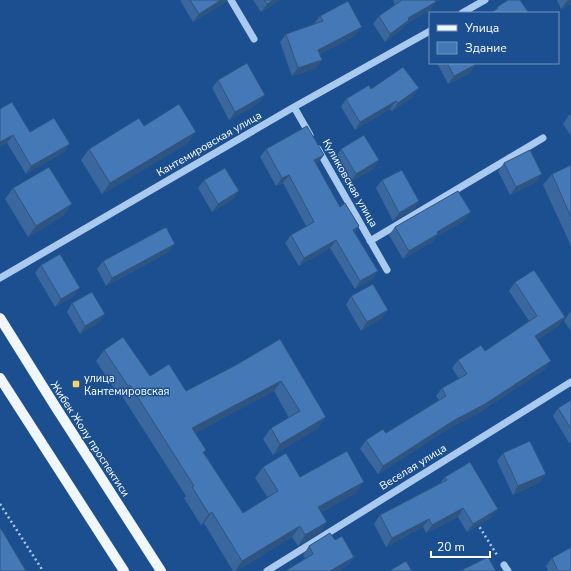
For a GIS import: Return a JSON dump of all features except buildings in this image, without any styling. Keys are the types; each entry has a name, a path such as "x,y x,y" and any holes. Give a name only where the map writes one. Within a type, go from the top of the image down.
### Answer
{"main road":[{"name":"Жибек Жолу проспектиси","path":"0,318 161,571"},
{"path":"0,378 124,571"}],"street":[{"path":"231,0 254,38"},
{"path":"464,12 485,0"},
{"name":"Кантемировская улица","path":"0,278 294,107 429,32"},
{"name":"Куликовская улица","path":"294,107 387,270"},
{"path":"370,241 543,138"},
{"name":"Веселая улица","path":"267,571 571,382"}],"path":[{"path":"0,504 42,571"},
{"path":"475,521 506,568"}],"place":[{"name":"улица Кантемировская","path":"76,384"}]}
